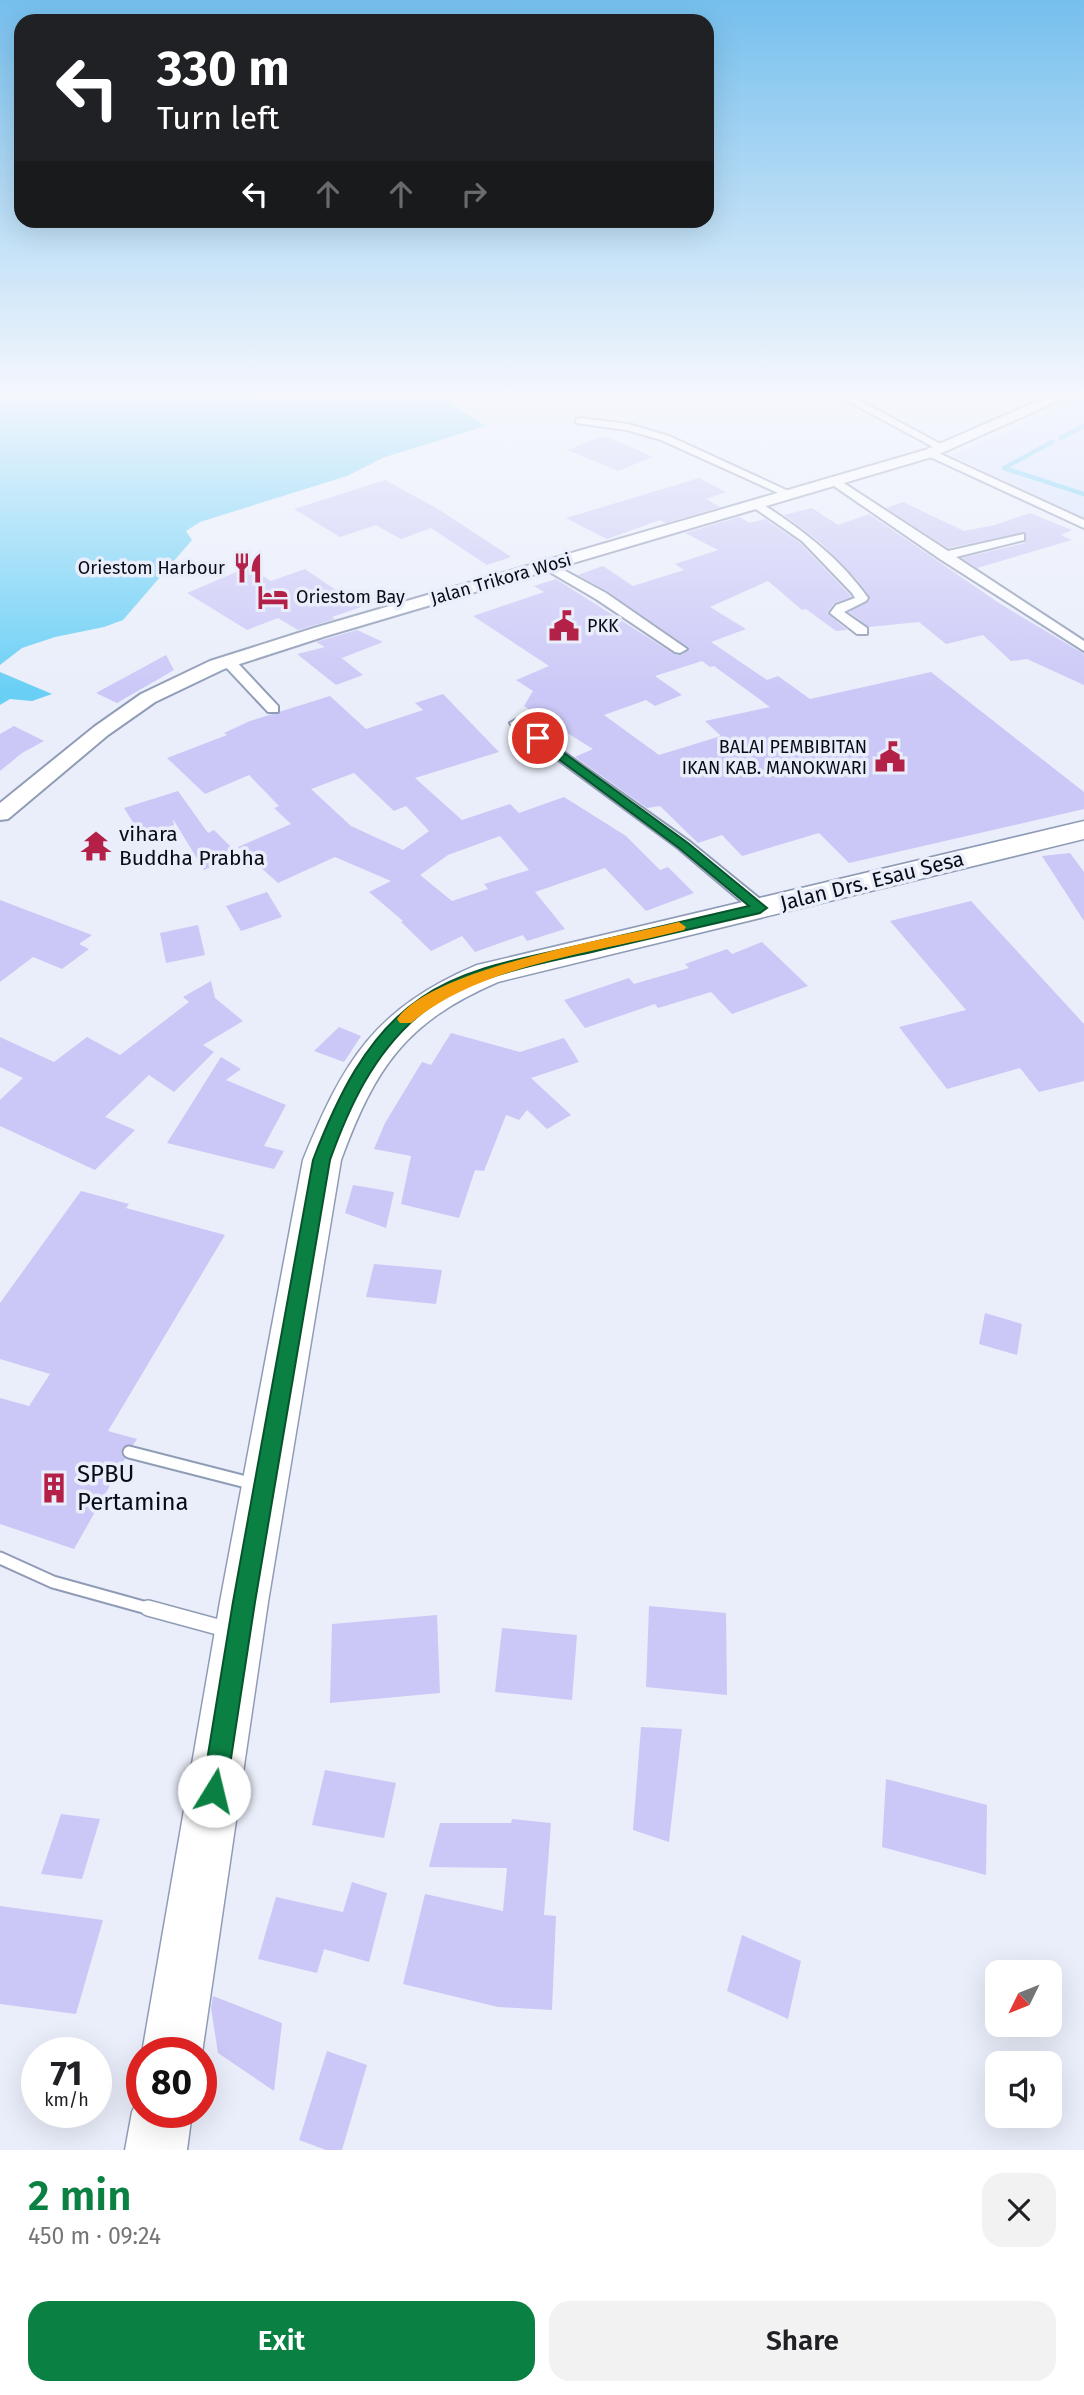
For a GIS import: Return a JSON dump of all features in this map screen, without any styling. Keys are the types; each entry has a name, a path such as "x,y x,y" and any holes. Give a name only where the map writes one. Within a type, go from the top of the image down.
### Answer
{"highway":[{"name":"Jalan Drs. Esau Sesa","path":"175,2037 239,1633 322,1160 338,1116 378,1048 427,1001 464,982 508,967 1084,830"},
{"path":"156,2150 159,2128"}],"street":[{"path":"783,491 791,495"},
{"name":"Jalan Trikora Wosi","path":"0,814 102,731 148,698 228,661 803,491"},
{"path":"849,491 1084,646"},
{"path":"1018,491 1084,524"},
{"path":"757,505 806,538 848,580 862,598 836,613 862,631"},
{"path":"944,556 1020,537"},
{"path":"547,565 601,596 680,649"},
{"path":"228,661 273,709"},
{"path":"517,723 684,845 760,908"}],"lane":[{"path":"129,1452 264,1487"},
{"path":"0,1558 53,1582 239,1633"}],"shaded area":[{"path":"1027,491 1084,491 1084,518"}],"water":[{"path":"0,491 298,491 200,522 186,531 192,540 123,620 22,648 0,665"},
{"path":"0,672 52,694 32,701 10,699 0,705"}],"building":[{"path":"349,491 406,491 511,557 487,565 431,528 401,539 376,525 340,537 294,509"},
{"path":"655,491 726,492 706,499 720,507 666,523 660,520 607,539 566,518"},
{"path":"903,502 964,531 995,525 1030,513 1072,530 1061,535 1072,540 977,568 962,558 1025,543 1026,532 948,548 886,508"},
{"path":"812,508 838,525 869,514 999,603 1084,654 1084,685 1027,659 1011,661 983,635 946,644 919,622 869,627 849,612 870,599 859,582 821,543 784,515"},
{"path":"739,517 750,523 765,519 800,543 851,597 834,603 827,613 847,630 836,631 806,609 802,610 768,581 710,607 746,629 711,642 767,680 778,676 810,699 931,672 1084,792 1084,809 849,863 819,833 742,856 722,835 698,843 660,806 647,808 575,757 593,749 524,706 533,691 516,680 549,666 473,616 544,592 534,586 556,579 674,654 681,655 689,650 688,647 607,591 578,575 603,566 633,586 684,570 675,564 718,550 685,533","holes":["702,661 710,667 714,666 770,707 705,721 721,736 659,755 604,715 646,700 655,706 682,695 655,676"]},
{"path":"248,567 271,581 305,569 361,607 332,617 335,619 298,630 278,618 247,630 187,593"},
{"path":"357,630 383,642 342,658 339,656 363,675 336,685 297,654 325,647 316,642"},
{"path":"166,655 174,670 117,703 96,693"},
{"path":"443,694 499,752 415,778 462,820 510,804 519,813 564,797 626,836 660,870 668,867 694,893 646,911 605,868 535,892 565,929 527,941 523,935 475,952 462,936 431,951 401,922 403,921 369,892 391,881 335,857 278,883 238,847 291,824 274,808 279,806 249,775 205,794 167,758 227,735 224,733 250,721 330,696 366,729 423,710 415,703","holes":["354,773 394,811 406,806 429,831 403,850 351,826 311,789","500,836 529,870 484,884 488,889 452,901 420,875 448,855"]},
{"path":"14,726 44,741 22,753 0,771 0,734"},
{"path":"178,791 208,833 214,830 239,855 204,870 173,819 174,825 141,835 124,808"},
{"path":"1070,853 1084,872 1084,921 1042,856"},
{"path":"267,892 282,917 241,931 226,906"},
{"path":"0,900 92,935 79,944 89,949 62,969 33,957 0,982"},
{"path":"971,901 1084,1024 1084,1081 1039,1092 1020,1068 947,1089 899,1027 966,1010 890,921"},
{"path":"198,925 205,955 166,963 160,933"},
{"path":"762,942 808,986 732,1014 711,992 658,1008 655,1004 585,1028 564,1000 629,978 634,984 689,968 685,964 727,949 732,954"},
{"path":"211,981 215,998 243,1021 203,1045 214,1052 174,1092 149,1075 105,1117 135,1130 95,1170 0,1126 0,1100 23,1078 0,1067 0,1037 54,1062 87,1037 120,1055 189,1002 183,997"},
{"path":"339,1027 361,1036 344,1062 314,1051"},
{"path":"451,1033 520,1052 564,1038 579,1062 531,1078 571,1115 547,1129 527,1110 519,1120 506,1115 484,1171 475,1170 459,1218 401,1204 411,1156 374,1149 385,1123 422,1062 431,1065"},
{"path":"221,1057 241,1069 226,1080 286,1105 264,1146 284,1151 274,1169 167,1143"},
{"path":"353,1185 394,1192 386,1228 345,1213"},
{"path":"81,1191 129,1204 126,1208 225,1235 108,1431 137,1439 133,1445 123,1447 121,1454 125,1459 74,1549 0,1524 0,1398 29,1406 50,1374 0,1359 0,1303"},
{"path":"374,1264 442,1270 436,1304 366,1297"},
{"path":"985,1313 1022,1324 1017,1355 979,1344"},
{"path":"649,1606 726,1613 727,1695 646,1687"},
{"path":"437,1615 440,1693 330,1703 332,1624"},
{"path":"502,1628 577,1635 572,1700 495,1692"},
{"path":"641,1727 682,1729 669,1842 633,1830"},
{"path":"325,1770 396,1783 384,1838 312,1825"},
{"path":"886,1779 987,1805 986,1875 882,1847"},
{"path":"61,1814 100,1819 82,1879 41,1874"},
{"path":"512,1819 551,1823 544,1915 556,1916 552,2010 498,2007 403,1984 425,1894 503,1911 507,1868 429,1867 440,1823 511,1823"},
{"path":"352,1882 387,1893 369,1962 324,1949 317,1973 258,1959 276,1897 343,1912"},
{"path":"0,1906 103,1920 76,2014 0,2004"},
{"path":"742,1935 801,1961 788,2019 727,1991"},
{"path":"213,1996 282,2023 274,2091 218,2053 211,2008"},
{"path":"327,2051 367,2065 342,2150 326,2150 299,2140"}],"waterway":[{"path":"1076,491 1084,494"}],"slow traffic":[{"path":"405,1019 446,990 488,973 679,927"}],"place":[{"name":"Oriestom Harbour","path":"248,568"},
{"name":"Oriestom Bay","path":"273,597"},
{"name":"PKK","path":"564,626"},
{"name":"BALAI PEMBIBITAN IKAN KAB. MANOKWARI","path":"890,757"},
{"name":"vihara Buddha Prabha","path":"96,846"},
{"name":"SPBU Pertamina","path":"54,1488"}],"route":[{"path":"214,1791 244,1602 322,1160 338,1116 358,1080 378,1048 410,1014 427,1001 464,982 508,967 760,908 684,845 538,738"}]}
